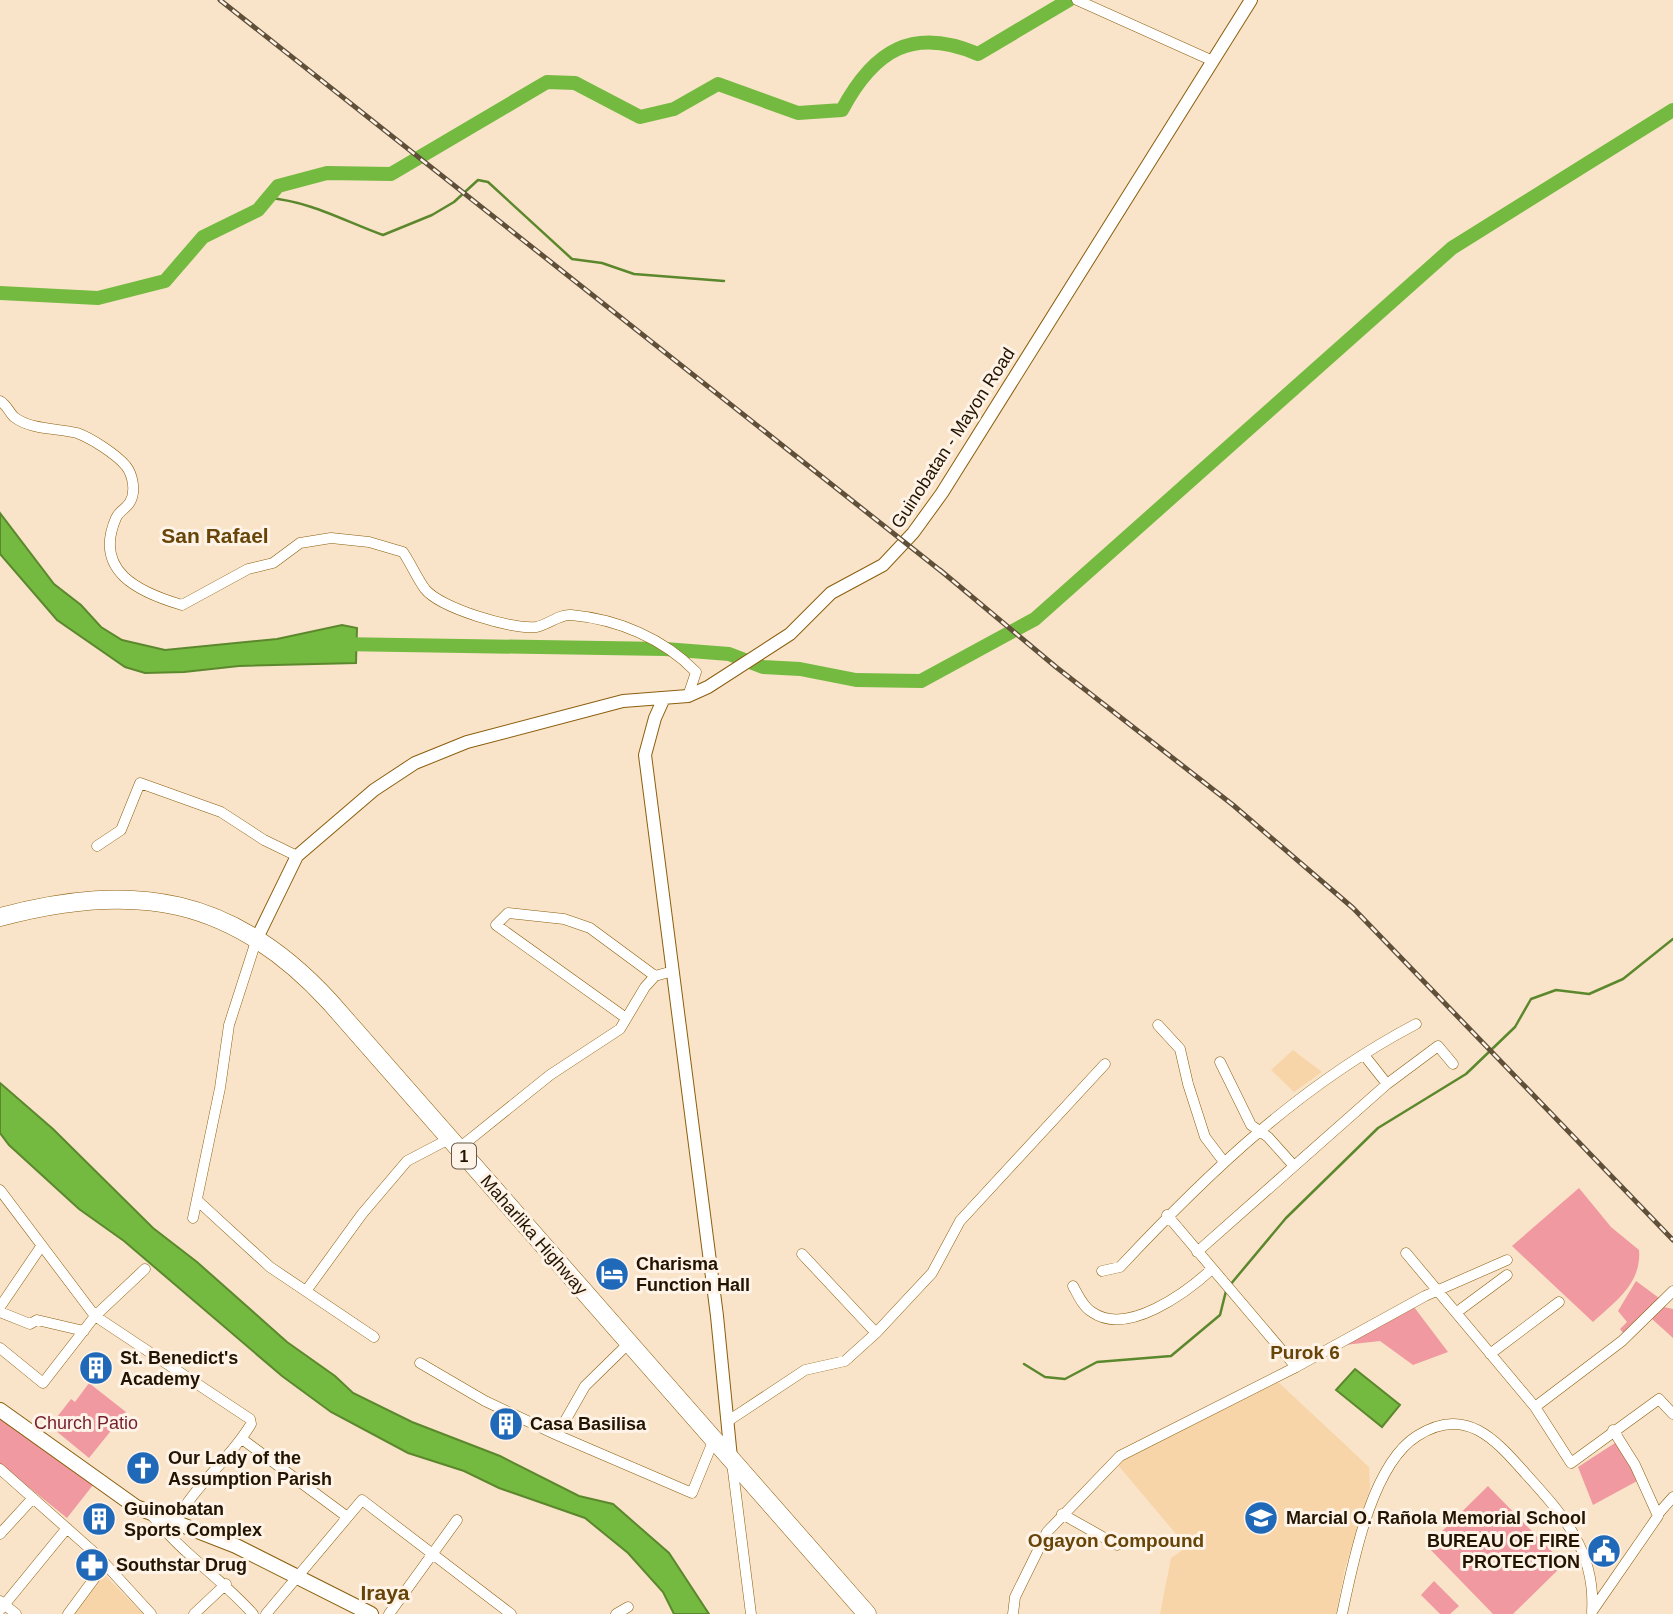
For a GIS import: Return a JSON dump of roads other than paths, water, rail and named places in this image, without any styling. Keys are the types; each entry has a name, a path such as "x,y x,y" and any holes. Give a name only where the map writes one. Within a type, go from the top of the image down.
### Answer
{"highway":[{"name":"Maharlika Highway","path":"0,916 79,899 132,899 194,910 257,938 316,987 867,1614"}],"main road":[{"name":"Guinobatan - Mayon Road","path":"257,938 297,856 374,790 415,763 467,743 623,701 688,696 766,652 809,617 831,593 883,565 914,533 1251,0"},
{"path":"664,698 647,741 645,755 731,1459"},
{"path":"0,1410 102,1485 151,1514 176,1522 298,1575 371,1614"}],"street":[{"path":"1077,0 1213,61"},
{"path":"0,401 15,417 46,429 78,434 127,467 134,488 130,503 117,515 109,541 114,568 132,584 161,599 181,605 248,569 274,563 300,543 331,538 369,542 403,552 426,591 443,601 515,627 538,627 567,615 616,622 636,629 696,672 688,696"},
{"path":"97,846 121,830 140,783 221,812 264,840 297,856"},
{"path":"626,1018 496,925 508,913 564,919 590,928 655,976"},
{"path":"193,1218 229,1025 257,938"},
{"path":"306,1291 362,1214 407,1161 454,1144 550,1074 620,1029 645,987 655,976 673,971"},
{"path":"1102,1271 1120,1266 1167,1215 1224,1161 1306,1093 1416,1024"},
{"path":"1158,1026 1180,1049 1205,1137 1224,1161"},
{"path":"1197,1252 1387,1084 1438,1046 1453,1064"},
{"path":"1364,1055 1387,1084"},
{"path":"1220,1062 1251,1125 1294,1166"},
{"path":"727,1422 804,1370 845,1361 876,1334 932,1273 960,1221 1105,1064"},
{"path":"0,1190 40,1248 95,1316 246,1416 251,1424 242,1439 199,1488 176,1522"},
{"path":"198,1201 270,1267 374,1337"},
{"path":"0,1211 9,1202"},
{"path":"1167,1215 1296,1367"},
{"path":"40,1248 0,1309 22,1322 30,1324 37,1320 84,1331"},
{"path":"1406,1253 1535,1407 1571,1463 1659,1399 1673,1414"},
{"path":"802,1254 876,1334"},
{"path":"1013,1614 1015,1597 1047,1532 1062,1514 1130,1449 1296,1367 1425,1296 1440,1292 1507,1260"},
{"path":"0,1348 43,1383 95,1316 145,1269"},
{"path":"1073,1286 1093,1314 1104,1318 1138,1316 1180,1296 1213,1269"},
{"path":"1457,1312 1507,1275"},
{"path":"1535,1407 1622,1341 1673,1292"},
{"path":"1490,1354 1559,1302"},
{"path":"557,1435 585,1386 629,1343"},
{"path":"420,1363 485,1401 692,1493 714,1439"},
{"path":"1342,1614 1354,1561 1383,1475 1409,1443 1435,1428 1446,1425 1467,1426 1493,1438 1564,1516 1591,1575 1592,1612 1656,1524 1658,1514 1673,1497"},
{"path":"1614,1430 1635,1465 1658,1514"},
{"path":"242,1439 346,1516"},
{"path":"731,1459 751,1614"},
{"path":"0,1469 105,1564 151,1614"},
{"path":"0,1534 33,1498"},
{"path":"266,1614 362,1500 512,1614"},
{"path":"151,1514 177,1543 226,1584 253,1614"},
{"path":"1062,1514 1116,1545"},
{"path":"389,1614 457,1520"},
{"path":"16,1614 1,1605 67,1528"},
{"path":"68,1614 105,1564"},
{"path":"194,1614 226,1584"},
{"path":"616,1614 628,1607"}],"waterway":[{"path":"0,293 98,298 165,281 203,237 258,210 278,186 327,173 391,174 547,82 575,83 640,117 674,109 718,84 798,113 842,110 868,72 898,49 934,42 978,54 1069,0"},
{"path":"338,644 665,649 729,654 763,667 800,669 856,680 921,681 1035,619 1452,248 1673,110"},
{"path":"268,198 313,207 383,235 432,215 454,202 478,180 488,182 572,259 602,263 634,274 724,281"},
{"path":"1230,1285 1286,1218 1378,1128 1466,1074 1515,1027 1531,999 1556,990 1589,994 1623,979 1673,939"},
{"path":"1024,1364 1045,1377 1065,1379 1097,1362 1171,1356 1220,1315 1226,1291"}],"railway":[{"path":"220,0 946,575"},
{"path":"940,570 1056,667 1233,805 1353,908 1673,1240"}],"place":[{"name":"Charisma Function Hall","path":"612,1274"},
{"name":"St. Benedict's Academy","path":"96,1368"},
{"name":"Casa Basilisa","path":"506,1424"},
{"name":"Our Lady of the Assumption Parish","path":"143,1468"},
{"name":"Marcial O. Rañola Memorial School","path":"1261,1518"},
{"name":"Guinobatan Sports Complex","path":"99,1519"},
{"name":"BUREAU OF FIRE PROTECTION","path":"1604,1551"},
{"name":"Southstar Drug","path":"92,1565"}],"district":[{"name":"San Rafael","path":"215,536"},
{"name":"Purok 6","path":"1305,1352"},
{"name":"Ogayon Compound","path":"1116,1540"},
{"name":"Iraya","path":"385,1593"}],"park label":[{"name":"Church Patio","path":"86,1423"}]}
